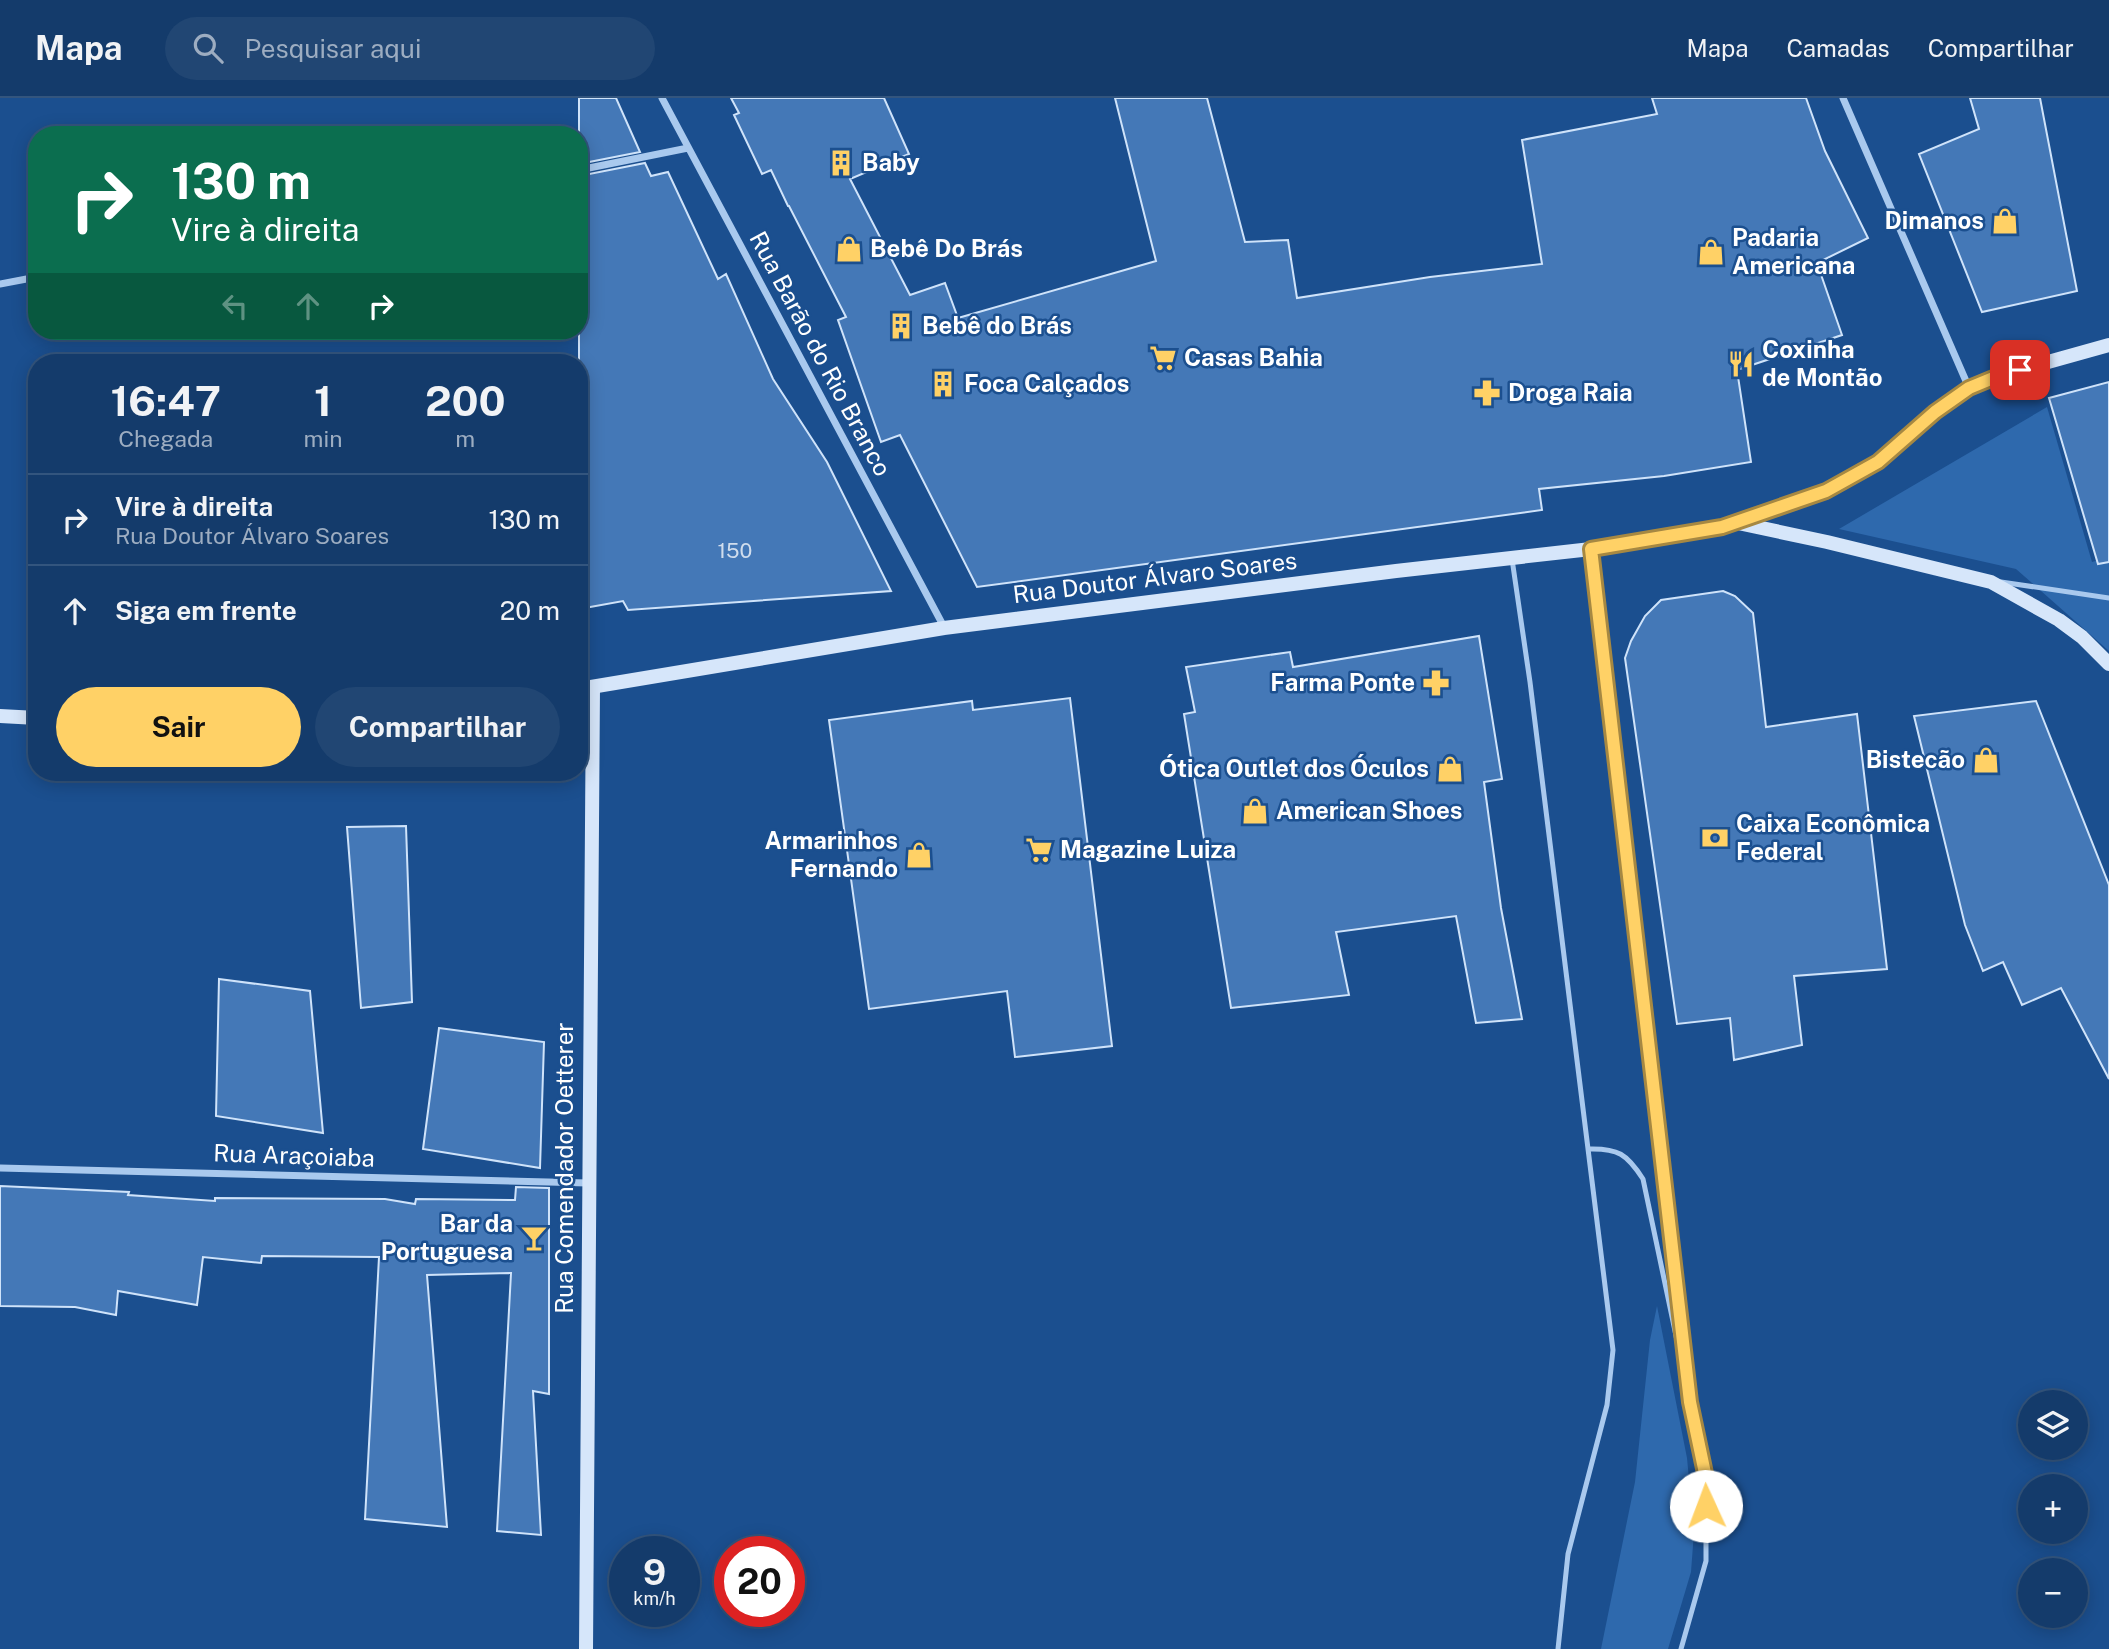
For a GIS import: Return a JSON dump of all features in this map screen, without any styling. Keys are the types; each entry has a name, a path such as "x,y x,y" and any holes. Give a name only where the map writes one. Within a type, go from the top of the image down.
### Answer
{"main road":[{"path":"1737,523 1826,491 1878,462 1935,412 1969,388 1998,376 2109,345"},
{"path":"1737,523 1978,578 2021,597 2059,620 2109,663"},
{"name":"Rua Doutor Álvaro Soares","path":"588,688 944,628 1382,572 1591,549 1737,523"},
{"path":"0,716 28,718"},
{"name":"Rua Comendador Oetterer","path":"586,781 586,1649"}],"street":[{"name":"Rua Barão do Rio Branco","path":"662,98 944,628"},
{"path":"1843,98 1969,388"},
{"path":"588,168 688,148"},
{"path":"0,284 28,279"},
{"name":"Rua Araçoiaba","path":"0,1168 587,1183"}],"lane":[{"path":"1591,549 1690,1402"},
{"path":"1512,559 1530,682 1613,1350 1607,1405 1568,1554 1558,1649"},
{"path":"1978,578 2109,598"},
{"path":"1588,1149 1609,1148 1630,1159 1643,1179 1706,1478 1706,1561 1681,1649"}],"shaded area":[{"path":"2047,407 2092,562 2109,557 2109,651 2016,569 1839,529"},
{"path":"1657,1306 1687,1458 1694,1532 1691,1572 1668,1649 1601,1649 1635,1482 1650,1340"}],"building":[{"path":"579,98 616,98 640,152 588,162 588,126 579,126"},
{"path":"731,98 884,98 909,154 850,179 910,295 945,283 958,318 1156,261 1115,98 1207,98 1245,242 1288,240 1297,298 1430,277 1542,264 1522,140 1657,114 1652,98 1806,98 1825,151 1868,238 1817,263 1842,335 1737,370 1751,462 1664,476 1539,489 1542,510 977,587 900,435 881,442 838,320 846,317 771,170 762,174 734,115 739,113"},
{"name":"Dimanos","path":"1970,98 2040,98 2077,291 1982,312 1919,154 1979,129"},
{"path":"645,163 651,176 668,172 718,279 726,274 773,379 827,462 891,591 628,610 623,601 588,607 588,354 579,354 579,340 588,340 588,174"},
{"path":"2109,382 2109,562 2098,564 2049,398"},
{"name":"Caixa Econômica Federal","path":"1723,591 1735,596 1753,613 1766,727 1857,714 1887,969 1794,976 1802,1045 1734,1060 1730,1018 1677,1024 1625,658 1645,616 1661,600"},
{"path":"1479,636 1502,779 1484,782 1501,908 1522,1019 1476,1023 1456,916 1336,932 1349,995 1231,1008 1184,714 1195,712 1186,667 1290,652 1293,667"},
{"path":"1070,698 1112,1046 1015,1057 1007,991 869,1009 829,720 972,701 973,710"},
{"path":"2036,701 2109,885 2109,1079 2061,988 2022,1005 2003,962 1983,971 1965,925 1914,716"},
{"path":"406,826 412,1002 361,1008 347,827"},
{"path":"219,979 310,991 323,1133 216,1116"},
{"path":"439,1028 544,1042 540,1168 423,1149"},
{"path":"0,1186 129,1192 128,1195 215,1201 215,1198 385,1199 415,1204 416,1199 515,1200 516,1187 549,1188 549,1394 533,1391 541,1535 497,1531 511,1273 427,1275 447,1527 365,1519 379,1257 262,1256 261,1263 203,1257 197,1305 118,1291 116,1315 75,1307 0,1306"}],"place":[{"name":"Baby","path":"841,163"},
{"name":"Dimanos","path":"2005,221"},
{"name":"Bebê Do Brás","path":"849,249"},
{"name":"Padaria Americana","path":"1711,252"},
{"name":"Bebê do Brás","path":"901,326"},
{"name":"Casas Bahia","path":"1163,358"},
{"name":"Coxinha de Montão","path":"1741,364"},
{"name":"Foca Calçados","path":"943,384"},
{"name":"Droga Raia","path":"1487,393"},
{"name":"Farma Ponte","path":"1436,683"},
{"name":"Bistecão","path":"1986,760"},
{"name":"Ótica Outlet dos Óculos","path":"1450,769"},
{"name":"American Shoes","path":"1255,811"},
{"name":"Caixa Econômica Federal","path":"1715,838"},
{"name":"Magazine Luiza","path":"1039,850"},
{"name":"Armarinhos Fernando","path":"919,855"},
{"name":"Bar da Portuguesa","path":"534,1238"}],"route":[{"path":"1706,1506 1706,1478 1690,1402 1591,549 1722,527 1826,491 1878,462 1935,412 1969,388 2020,370"}]}
